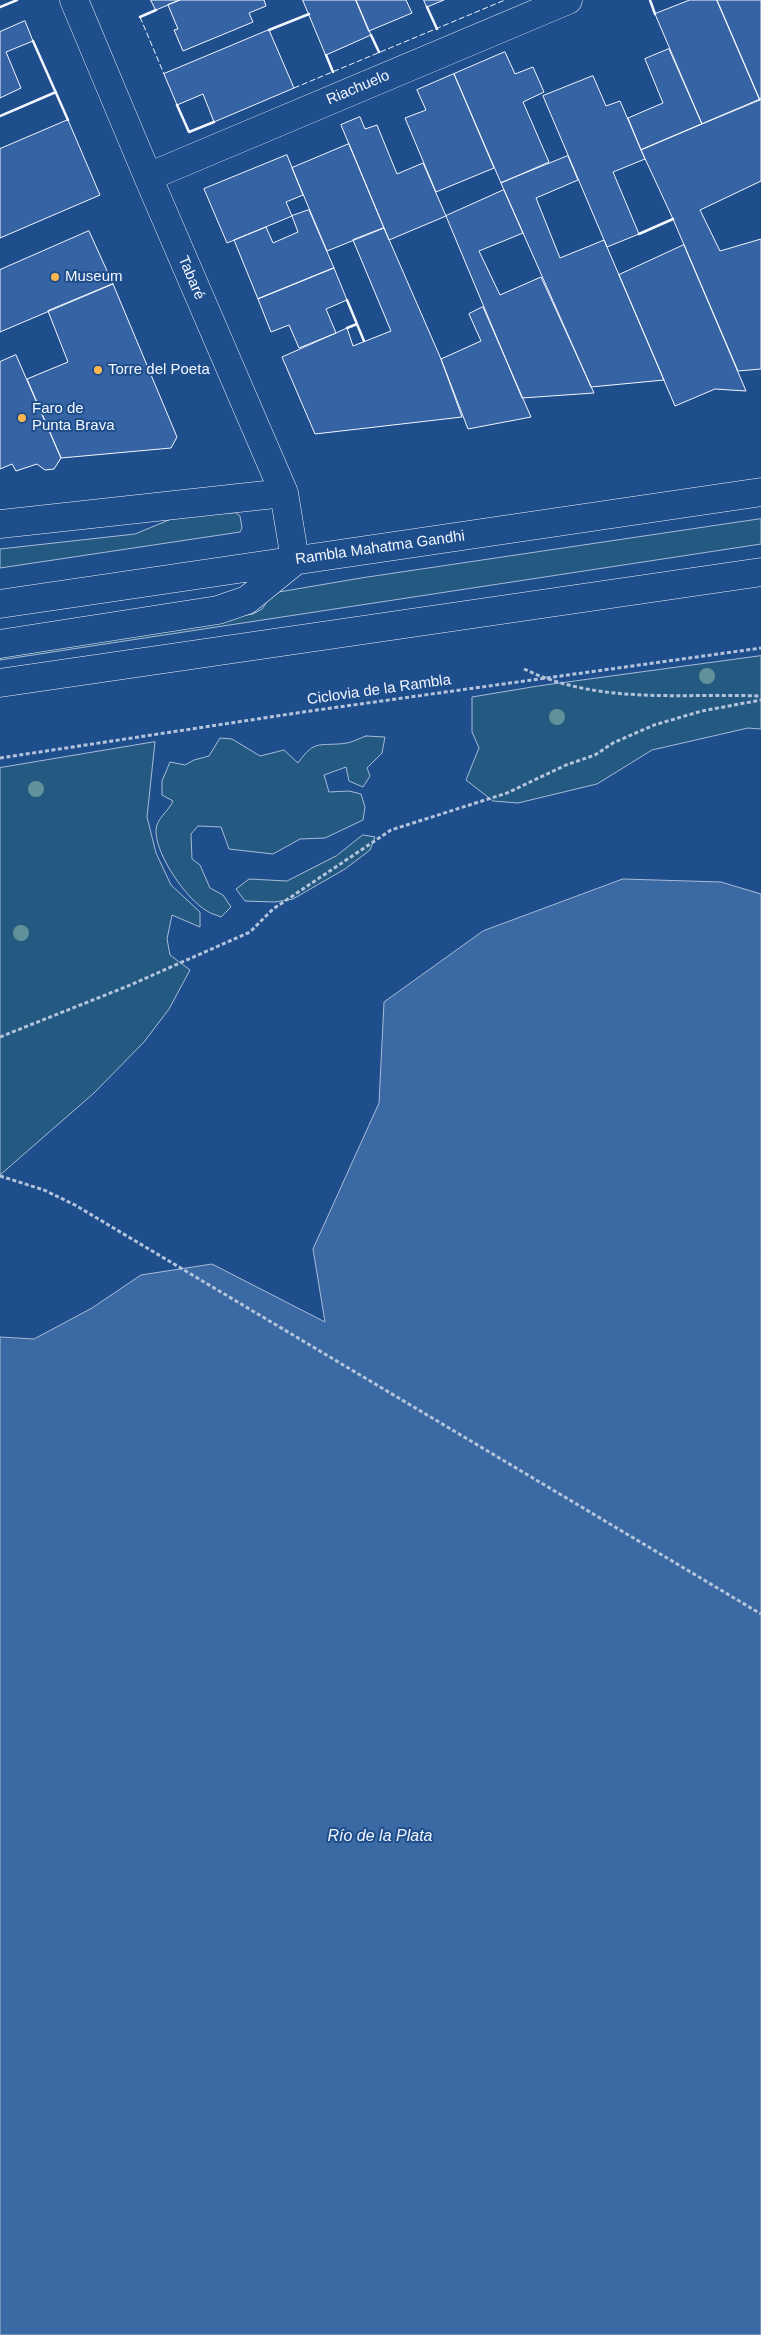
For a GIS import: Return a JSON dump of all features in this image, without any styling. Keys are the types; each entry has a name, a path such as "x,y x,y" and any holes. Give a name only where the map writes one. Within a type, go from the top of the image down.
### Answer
{"main road":[{"name":"Tabaré","path":"74,0 284,493 295,560"},
{"name":"Riachuelo","path":"148,177 568,0"},
{"name":"Rambla Mahatma Gandhi","path":"0,604 761,492"},
{"path":"0,524 284,493"},
{"path":"0,644 218,610 248,600 295,560"},
{"path":"0,683 761,572"}],"path":[{"name":"Ciclovia de la Rambla","path":"0,758 310,711 761,648"},
{"path":"524,669 545,679 572,687 643,696 761,696"},
{"path":"0,1037 128,986 250,932 273,909 391,830 506,793 566,765 595,755 614,743 654,725 702,711 761,700"},
{"path":"0,1176 44,1190 75,1205 761,1614"}],"shaded area":[{"path":"236,513 240,516 242,528 240,532 0,568 0,549 135,534 181,515"},
{"path":"761,519 761,544 0,660 0,654 253,614 262,609 273,593 361,578"},
{"path":"761,656 761,729 748,728 652,750 597,784 518,803 493,801 466,780 479,748 472,732 472,697 538,686"},
{"path":"366,736 385,737 382,753 367,768 370,776 363,787 349,781 346,767 324,775 329,792 349,791 361,794 365,807 363,820 325,838 300,839 273,854 229,849 221,827 198,826 191,834 192,859 200,865 210,888 223,895 231,907 221,917 210,913 190,897 166,863 157,840 156,830 158,822 173,801 162,795 162,781 170,762 185,765 194,760 209,756 220,738 232,739 260,756 284,750 298,763 309,750 319,745 347,743"},
{"path":"155,742 147,817 156,853 171,885 200,912 200,927 172,915 167,939 170,955 190,970 169,1009 144,1042 94,1093 0,1175 0,768"},
{"path":"363,835 375,837 370,850 345,869 293,899 275,902 245,901 236,889 249,879 287,881 336,856"}],"water":[{"name":"Río de la Plata","path":"623,879 721,882 761,894 761,2335 0,2335 0,1337 34,1339 92,1308 141,1275 212,1264 325,1322 313,1249 379,1103 384,1002 483,931"}],"building":[{"path":"151,0 180,0 156,10"},
{"path":"180,0 264,0 266,6 249,13 253,22 183,51 174,30 178,29 168,5"},
{"path":"303,0 356,0 371,35 326,55"},
{"path":"356,0 406,0 412,13 369,31"},
{"path":"424,0 444,0 427,7"},
{"path":"690,0 717,0 760,100 702,124 655,14"},
{"path":"717,0 761,0 760,100"},
{"path":"25,21 33,41 6,52 21,88 0,98 0,32"},
{"path":"269,30 294,88 214,122 203,94 177,105 164,74"},
{"path":"669,49 702,124 641,150 628,118 663,103 645,59"},
{"path":"505,52 515,74 533,67 544,92 523,102 549,162 501,183 454,74"},
{"path":"454,74 494,168 436,192 405,118 426,110 417,90"},
{"path":"593,76 606,106 620,101 645,159 613,172 639,234 607,247 543,96"},
{"path":"761,99 761,181 700,210 720,251 761,239 761,369 738,371 673,219 641,150"},
{"path":"360,117 365,129 377,125 397,174 423,163 446,216 389,240 341,125"},
{"path":"68,120 100,195 0,238 0,149"},
{"path":"349,144 384,228 327,251 292,168"},
{"path":"287,155 303,195 286,202 292,216 227,243 204,189"},
{"path":"568,156 578,180 536,198 560,258 604,240 664,380 591,387 501,183"},
{"path":"504,190 523,233 479,251 500,295 541,277 594,393 522,398 446,216"},
{"path":"309,210 334,268 258,299 234,240 266,227 273,243 298,232 292,216"},
{"path":"384,228 441,359 462,417 315,434 282,357 347,328 353,346 391,331 353,240"},
{"name":"Museum","path":"89,231 113,284 0,332 0,270"},
{"path":"684,245 746,391 715,389 675,406 619,275"},
{"path":"334,268 347,300 326,309 336,333 299,348 289,325 271,332 258,299"},
{"name":"Torre del Poeta","path":"113,284 177,437 171,448 61,458 27,379 68,362 48,311"},
{"path":"483,307 531,417 468,429 441,359 481,341 469,314"},
{"name":"Faro de Punta Brava","path":"16,355 61,458 54,469 45,470 37,464 16,471 12,464 0,469 0,362"}],"fence":[{"path":"294,88 505,0"},
{"path":"140,17 164,74"}],"wall":[{"path":"0,7 17,0"},
{"path":"650,0 655,14"},
{"path":"427,7 437,29"},
{"path":"140,17 156,10"},
{"path":"269,30 309,14"},
{"path":"371,35 379,52"},
{"path":"33,41 68,120"},
{"path":"326,55 333,72"},
{"path":"0,116 56,92"},
{"path":"177,105 189,132 214,122"},
{"path":"639,234 673,219"},
{"path":"347,300 364,341"},
{"path":"347,328 357,324"}],"place":[{"name":"Museum","path":"55,277"},
{"name":"Torre del Poeta","path":"98,370"},
{"name":"Faro de Punta Brava","path":"22,418"}]}
